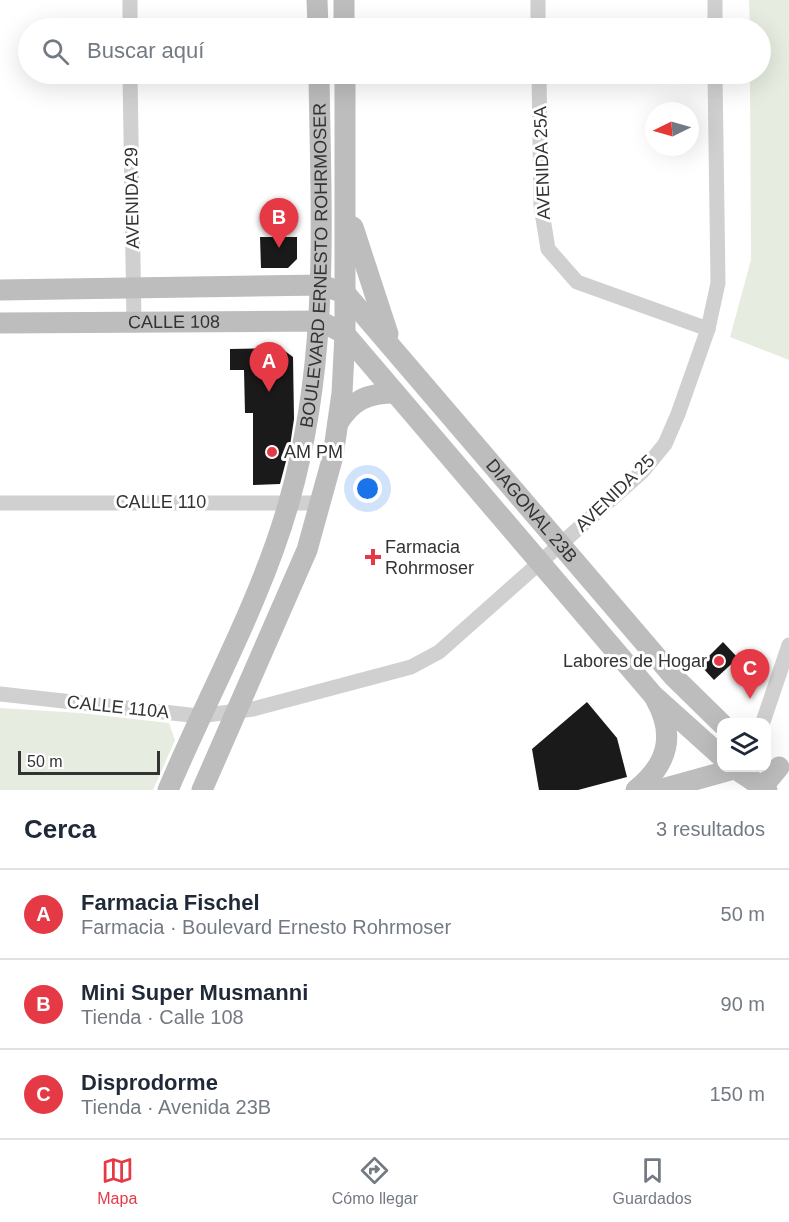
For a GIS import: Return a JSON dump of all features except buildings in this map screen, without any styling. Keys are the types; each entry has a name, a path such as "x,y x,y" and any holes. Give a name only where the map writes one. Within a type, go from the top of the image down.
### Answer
{"main road":[{"path":"317,0 318,18"},
{"path":"344,0 345,18"},
{"name":"BOULEVARD ERNESTO ROHRMOSER","path":"168,790 274,549 289,502 311,400 322,285 319,84"},
{"name":"BOULEVARD ERNESTO ROHRMOSER","path":"202,790 299,570 321,503 333,456 338,424 345,334 345,84"},
{"path":"346,204 376,301 394,349"},
{"name":"CALLE 108","path":"0,290 322,285 346,294"},
{"name":"DIAGONAL 23B","path":"346,294 562,543 673,676 717,719"},
{"name":"CALLE 108","path":"0,323 320,321 345,334"},
{"name":"DIAGONAL 23B","path":"345,334 652,695 717,751"},
{"path":"338,424 347,409 361,398 377,393 395,393"},
{"path":"636,790 660,766 668,742 665,716 652,695"},
{"path":"764,789 778,766"},
{"path":"658,790 717,770"},
{"name":"DIAGONAL 23B","path":"742,772 764,789"}],"street":[{"path":"129,0 130,18"},
{"path":"538,0 538,18"},
{"path":"715,0 715,18"},
{"name":"AVENIDA 29","path":"130,84 134,322"},
{"name":"AVENIDA 25A","path":"539,84 541,206 548,249 577,282 708,329"},
{"name":"AVENIDA 25","path":"235,711 253,710 411,667 439,652 642,472 665,444 708,329 718,284 715,84"},
{"name":"CALLE 110","path":"0,503 321,503"},
{"path":"765,718 789,645"},
{"name":"CALLE 110A","path":"0,694 199,716 235,711"}],"shaded area":[{"path":"749,0 789,0 789,360 730,337 751,260 750,84 771,84 771,18 750,18"},
{"path":"0,708 80,713 169,723 175,740 153,790 0,790"}],"place":[{"name":"Mini Super Musmanni","path":"279,248"},
{"name":"Farmacia Fischel","path":"269,392"},
{"name":"AM PM","path":"272,452"},
{"name":"Farmacia Rohrmoser","path":"373,557"},
{"name":"Labores de Hogar","path":"719,661"},
{"name":"Disprodorme","path":"750,699"}]}
